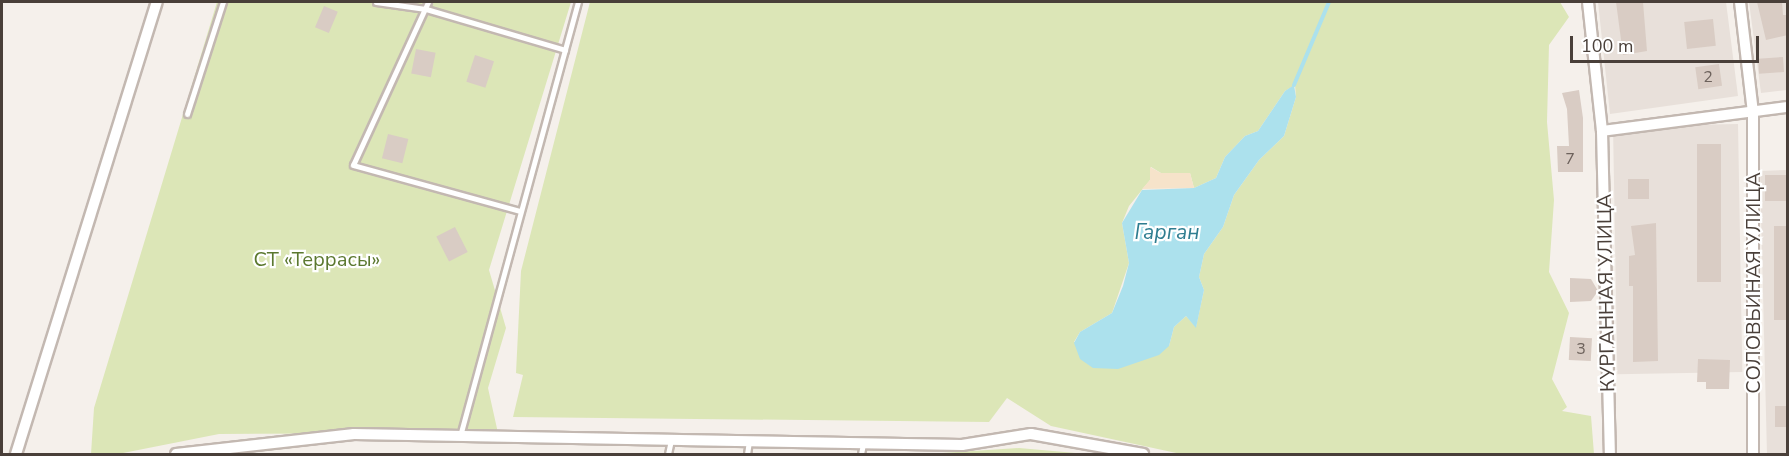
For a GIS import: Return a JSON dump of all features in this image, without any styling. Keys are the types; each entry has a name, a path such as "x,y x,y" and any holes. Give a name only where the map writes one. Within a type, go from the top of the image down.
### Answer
{"street":[{"path":"16,454 157,2"},
{"name":"КУРГАННАЯ УЛИЦА","path":"1588,2 1602,131 1610,454"},
{"name":"СОЛОВЬИНАЯ УЛИЦА","path":"1740,2 1753,112 1753,454"},
{"path":"1602,131 1788,107"},
{"path":"176,454 354,434 749,441 862,449 960,450 1031,434 1143,454"}],"lane":[{"path":"187,114 223,2"},
{"path":"376,2 426,9 565,50"},
{"path":"428,2 353,165 520,211"},
{"path":"460,436 578,2"},
{"path":"668,454 671,440"},
{"path":"747,454 749,441"}],"shaded area":[{"path":"1598,2 1726,2 1738,96 1610,114"},
{"path":"1749,2 1787,2 1787,90 1761,93"},
{"path":"1738,124 1742,372 1617,374 1613,126"},
{"path":"1787,170 1787,454 1767,454 1760,171"}],"green space":[{"name":"СТ «Террасы»","path":"217,2 571,2 489,270 506,328 488,388 498,433 219,434 118,454 91,454 94,408"},
{"path":"590,2 1560,2 1569,17 1549,45 1547,122 1554,200 1549,272 1569,313 1552,379 1567,407 1562,411 1591,416 1594,454 1181,454 1051,426 1007,398 989,422 513,417 523,375 516,373 521,271","holes":["1295,85 1296,97 1284,136 1259,160 1234,195 1223,227 1204,254 1199,277 1204,290 1196,327 1186,316 1174,327 1169,346 1074,342 1080,332 1112,313 1129,263 1122,223 1129,206 1150,180 1151,167 1161,173 1190,173 1194,188 1216,178 1225,157 1245,136 1258,131 1285,91"]},
{"path":"1019,448 1087,454 930,454 942,453"}],"sand":[{"path":"1150,167 1161,173 1190,173 1194,188 1142,189 1150,180"}],"water":[{"name":"Гарган","path":"1294,85 1296,97 1284,136 1259,160 1234,195 1223,227 1204,254 1199,277 1204,290 1196,328 1186,316 1174,327 1169,346 1159,355 1118,369 1093,368 1080,359 1074,343 1080,332 1112,313 1123,286 1129,263 1122,223 1142,190 1194,188 1216,178 1225,157 1245,136 1258,131 1285,91"}],"building":[{"path":"1616,2 1643,2 1647,51 1623,55"},
{"path":"1757,2 1782,2 1783,15 1788,15 1788,35 1766,40"},
{"path":"324,6 338,12 329,33 315,27"},
{"path":"1713,19 1716,46 1687,49 1684,22"},
{"path":"416,49 436,53 431,77 411,74"},
{"path":"475,55 494,61 485,88 466,82"},
{"path":"1783,57 1784,72 1759,74 1758,59"},
{"path":"1719,64 1722,86 1698,89 1695,67"},
{"path":"1579,90 1583,118 1583,172 1558,172 1557,146 1569,146 1567,109 1562,93"},
{"path":"388,134 408,139 402,163 382,158"},
{"path":"1697,144 1721,144 1721,282 1697,282"},
{"path":"1765,175 1788,175 1788,201 1765,201"},
{"path":"1628,179 1649,179 1649,199 1628,199"},
{"path":"1656,223 1658,361 1633,362 1633,286 1629,286 1629,256 1635,255 1631,226"},
{"path":"1774,226 1788,226 1788,320 1774,320"},
{"path":"455,227 468,252 449,261 436,237"},
{"path":"1570,278 1591,279 1598,291 1591,301 1570,302"},
{"path":"1570,337 1592,338 1591,361 1569,360"},
{"path":"1698,359 1730,360 1729,389 1706,389 1706,382 1697,382"},
{"path":"1775,406 1788,406 1788,427 1775,427"}],"waterway":[{"path":"1294,85 1329,2"}]}
